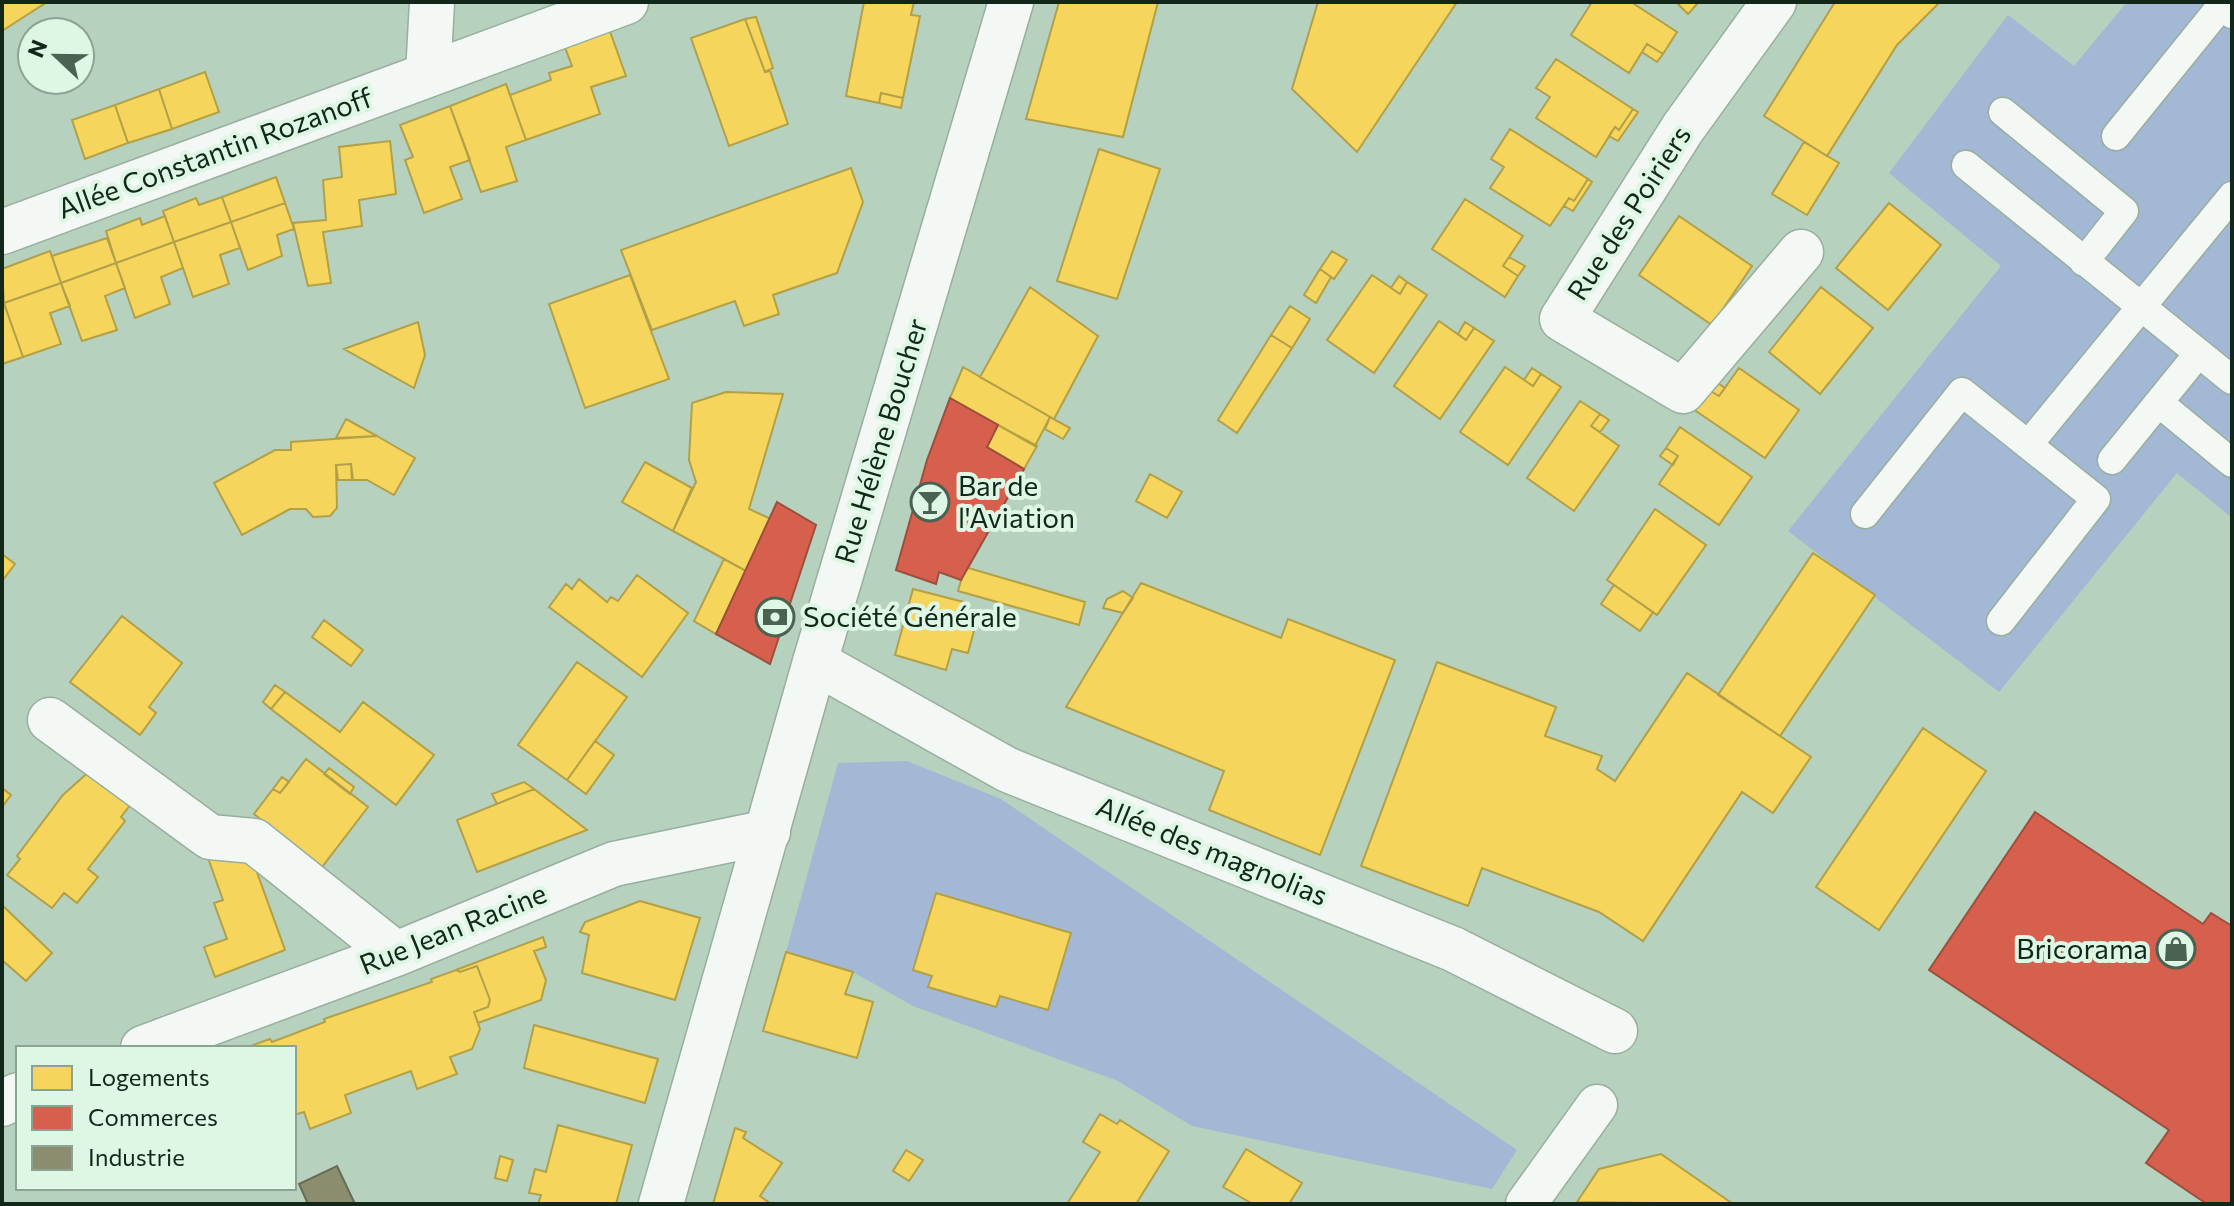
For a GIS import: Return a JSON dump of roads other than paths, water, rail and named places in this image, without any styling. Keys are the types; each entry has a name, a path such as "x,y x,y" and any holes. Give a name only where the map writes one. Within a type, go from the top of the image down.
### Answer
{"street":[{"path":"428,75 432,2"},
{"name":"Allée Constantin Rozanoff","path":"2,232 626,2"},
{"name":"Rue Hélène Boucher","path":"661,1204 815,662 1011,2"},
{"name":"Rue des Poiriers","path":"1774,2 1683,128 1562,319 1683,391 1801,252"},
{"name":"Allée des magnolias","path":"815,662 1008,770 1453,949 1615,1031"},
{"path":"50,720 210,837 254,841 396,954"},
{"name":"Rue Jean Racine","path":"148,1046 396,954 614,864 768,832"},
{"path":"1526,1204 1597,1105"}],"lane":[{"path":"2116,136 2222,5 2232,14"},
{"path":"2003,112 2124,211 2084,262"},
{"path":"1966,165 2232,380"},
{"path":"2028,445 2232,196"},
{"path":"2112,460 2198,354"},
{"path":"1865,514 1962,392 2096,499 2001,621"},
{"path":"2159,403 2232,463"}],"place":[{"name":"Bar de l'Aviation","path":"930,502"},
{"name":"Société Générale","path":"775,617"},
{"name":"Bricorama","path":"2176,949"}]}
